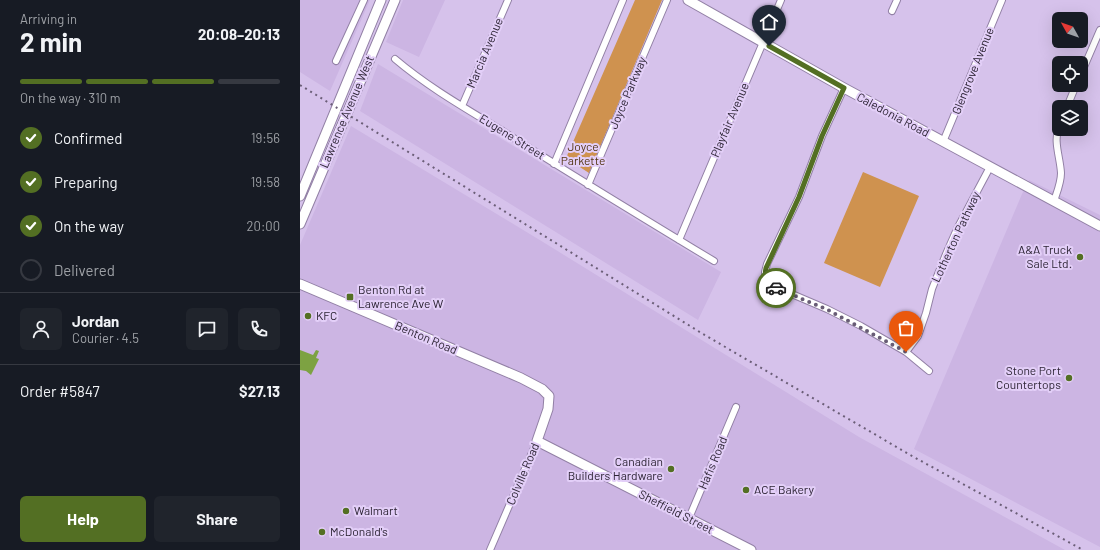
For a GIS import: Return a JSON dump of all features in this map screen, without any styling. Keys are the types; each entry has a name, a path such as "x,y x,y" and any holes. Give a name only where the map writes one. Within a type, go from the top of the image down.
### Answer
{"street":[{"path":"336,60 364,0"},
{"name":"Lawrence Avenue West","path":"300,196 381,0"},
{"name":"Lawrence Avenue West","path":"300,224 395,0"},
{"name":"Marcia Avenue","path":"462,106 508,0"},
{"path":"554,164 623,0"},
{"name":"Joyce Parkway","path":"588,185 668,0"},
{"name":"Caledonia Road","path":"688,0 844,88 1100,226"},
{"name":"Playfair Avenue","path":"679,240 781,0"},
{"path":"892,11 897,0"},
{"name":"Glengrove Avenue","path":"943,142 1002,0"},
{"path":"1088,58 1100,30"},
{"name":"Eugene Street","path":"395,59 415,76 462,106 588,185 714,261"},
{"path":"844,88 822,136 799,197 770,259 765,272 766,278 773,286 826,309 906,352 929,371"},
{"path":"1054,201 1061,179 1056,148 1057,136"},
{"name":"Lotherton Pathway","path":"906,352 918,336 932,289 957,229 990,167"},
{"name":"Benton Road","path":"300,284 527,381 542,389 549,396"},
{"name":"Colville Road","path":"490,550 537,441 548,408 549,396"},
{"name":"Hafis Road","path":"689,518 736,407"},
{"name":"Sheffield Street","path":"537,441 751,550"}],"shaded area":[{"path":"300,0 370,0 330,91 300,72"},
{"path":"403,0 445,0 419,57 386,42"},
{"path":"378,64 721,272 698,320 360,111"},
{"path":"351,126 543,242 859,437 1065,550 300,550 300,245"},
{"path":"1029,180 1100,215 1100,547 914,449"},
{"path":"300,350 313,355 316,350 319,351 316,358 319,359 311,375 306,371 300,370"}],"green space":[{"name":"Joyce Parkette","path":"635,0 662,0 589,173 566,158"},
{"path":"863,172 919,196 880,287 824,263"}],"railway":[{"path":"300,85 703,334 912,456 1083,550"}],"way so far":[{"path":"776,288 826,309 906,352"}],"place":[{"name":"A&A Truck Sale Ltd.","path":"1080,257"},
{"name":"Benton Rd at Lawrence Ave W","path":"350,297"},
{"name":"KFC","path":"308,316"},
{"name":"Stone Port Countertops","path":"1069,378"},
{"name":"Canadian Builders Hardware","path":"671,469"},
{"name":"ACE Bakery","path":"746,490"},
{"name":"Walmart","path":"346,511"},
{"name":"McDonald's","path":"322,532"}],"route":[{"path":"769,46 844,88 839,96 816,150 799,197 766,268 766,278 776,288"}]}
